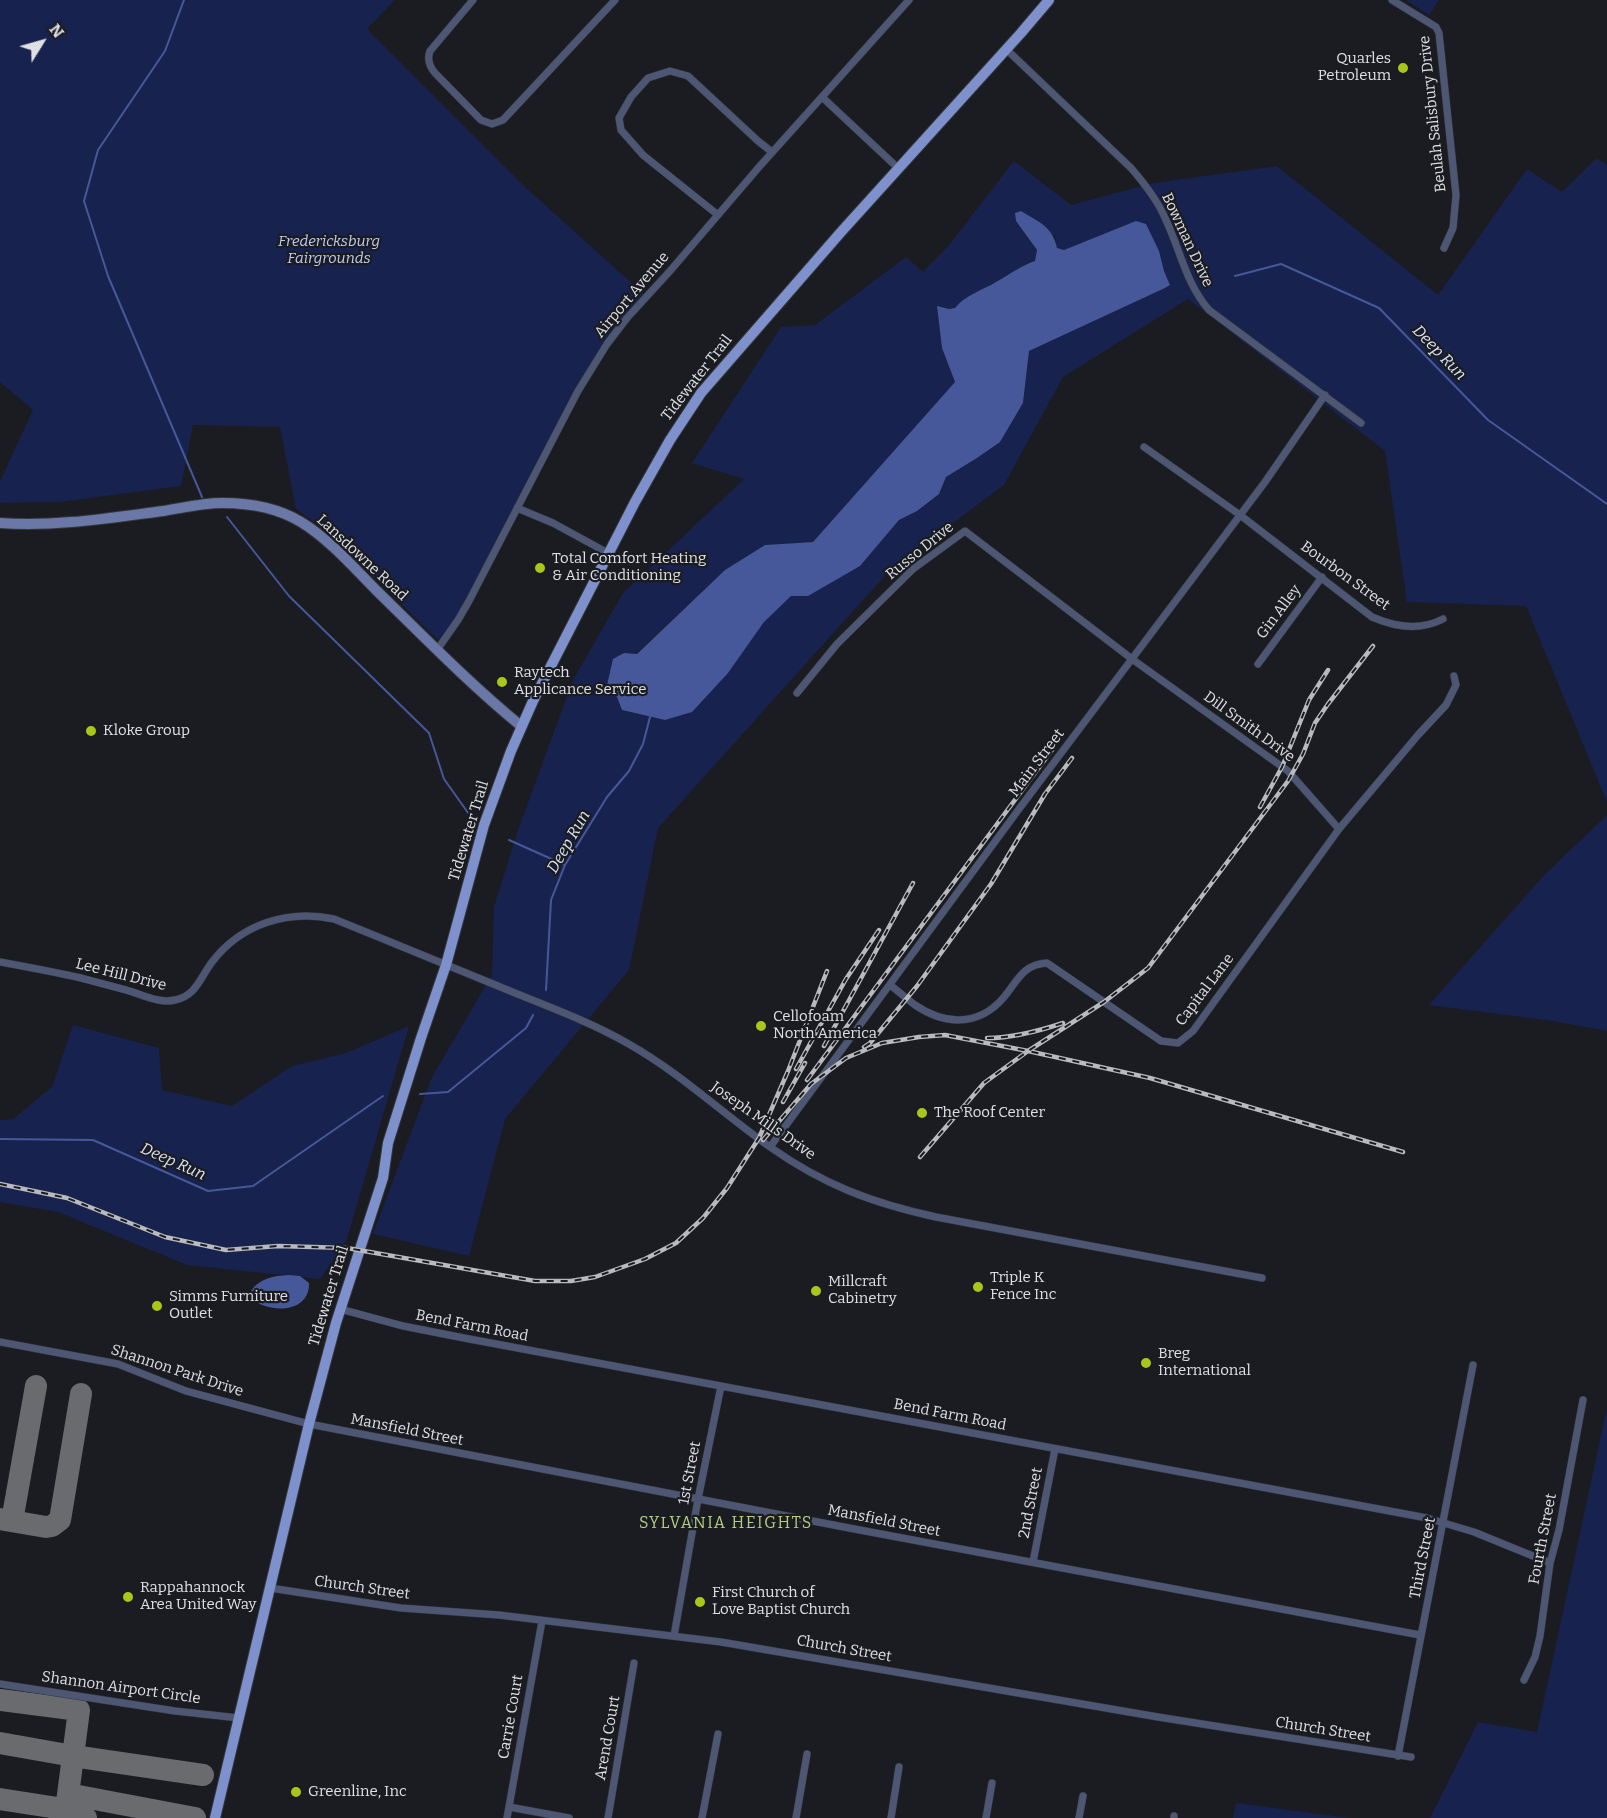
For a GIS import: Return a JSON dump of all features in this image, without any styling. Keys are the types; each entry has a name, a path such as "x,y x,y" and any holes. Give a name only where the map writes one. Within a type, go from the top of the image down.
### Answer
{"main road":[{"name":"Tidewater Trail","path":"215,1818 309,1424 340,1309 383,1178 388,1143 446,965 484,825 521,726 608,553 670,440 701,393 731,356 1048,0"},
{"name":"Lansdowne Road","path":"0,523 60,524 220,503 250,505 275,511 302,523 316,534 349,563 491,702 521,726"}],"street":[{"path":"472,0 430,51 428,61 430,68 482,120 492,124 503,120 615,0"},
{"name":"Airport Avenue","path":"437,650 464,611 578,391 607,344 772,152 909,0"},
{"name":"Beulah Salisbury Drive","path":"1392,0 1436,27 1439,33 1456,195 1453,228 1444,248"},
{"name":"Bowman Drive","path":"1006,49 1144,182 1166,218 1194,290 1209,310 1361,423"},
{"path":"718,214 643,155 621,130 619,118 631,97 648,78 670,71 688,76 772,152"},
{"path":"822,97 899,169"},
{"name":"Main Street","path":"770,1147 1240,515 1325,395"},
{"name":"Bourbon Street","path":"1144,447 1240,515 1372,616 1383,622 1406,627 1428,625 1443,619"},
{"path":"517,508 553,523 608,553"},
{"name":"Russo Drive","path":"797,693 837,644 913,569 964,531 1132,660"},
{"name":"Gin Alley","path":"1258,664 1322,577"},
{"name":"Dill Smith Drive","path":"1132,660 1288,771 1339,829"},
{"name":"Capital Lane","path":"890,985 915,1005 935,1016 950,1020 969,1019 987,1013 1000,1002 1023,972 1031,966 1047,963 1161,1041 1178,1043 1193,1031 1339,829 1446,705 1456,685 1454,676"},
{"name":"Lee Hill Drive","path":"0,962 81,978 160,1000 176,1000 185,997 197,987 219,953 241,934 276,919 305,915 334,920 446,965"},
{"name":"Joseph Mills Drive","path":"446,965 574,1017 626,1042 679,1077 770,1147 830,1183 854,1194 899,1208 1262,1278"},
{"name":"Bend Farm Road","path":"340,1309 403,1326 1444,1522 1550,1563"},
{"name":"Shannon Park Drive","path":"0,1342 112,1362 186,1391 309,1424"},
{"name":"Third Street","path":"1398,1756 1473,1365"},
{"name":"1st Street","path":"674,1636 721,1386"},
{"name":"Fourth Street","path":"1524,1680 1535,1657 1540,1636 1550,1563 1559,1530 1583,1400"},
{"name":"Mansfield Street","path":"309,1424 1420,1635"},
{"name":"2nd Street","path":"1033,1562 1055,1449"},
{"name":"Church Street","path":"270,1588 401,1608 456,1611 674,1636 1411,1757"},
{"name":"Carrie Court","path":"507,1818 542,1621"},
{"name":"Arend Court","path":"608,1818 634,1663"},
{"name":"Shannon Airport Circle","path":"0,1684 175,1711 239,1718"},
{"path":"702,1818 718,1734"},
{"path":"796,1818 807,1754"},
{"path":"891,1818 899,1767"},
{"path":"986,1818 992,1783"},
{"path":"1079,1818 1083,1796"},
{"path":"509,1807 568,1818"}],"green space":[{"name":"Fredericksburg Fairgrounds","path":"0,0 395,0 367,29 524,186 647,297 607,344 458,620 438,640 327,531 296,509 280,427 193,425 181,486 60,502 0,503 0,481 33,410 0,382"},
{"path":"1406,0 1439,0 1429,15"},
{"path":"1597,158 1607,165 1607,802 1526,606 1407,602 1385,451 1188,299 1063,377 1004,485 891,569 658,828 629,970 505,1119 469,1256 373,1234 432,1077 492,975 494,907 518,830 573,680 623,593 744,479 692,463 781,327 815,325 906,257 923,272 946,249 1014,161 1071,205 1154,183 1277,166 1438,295 1527,169 1562,192","holes":["1016,221 1055,236 1057,249 1064,250 1136,222 1159,251 1170,285 1029,351 1023,403 1000,442 946,477 939,494 917,511 899,520 860,566 791,595 764,622 728,673 665,720 622,710 617,697 624,653 636,654 725,570 765,545 813,542 955,382 942,348 938,307 955,308 969,296 1035,261 1037,251"]},
{"path":"1607,815 1607,1031 1553,1021 1429,1005 1544,875"},
{"path":"73,1025 159,1048 162,1090 232,1106 292,1066 346,1053 409,1026 346,1242 320,1279 187,1265 58,1212 0,1202 0,1120 13,1119 52,1087"},
{"path":"1607,1408 1607,1818 1430,1818 1478,1722 1537,1732"},
{"path":"1236,1803 1350,1818 1233,1818"}],"shaded area":[{"path":"1021,211 1049,230 1057,248 1064,250 1136,221 1146,224 1159,251 1170,285 1029,351 1023,403 1000,442 946,477 939,494 917,511 899,520 860,566 808,596 791,596 764,622 728,673 692,712 665,720 622,710 617,697 607,685 613,659 624,653 637,654 725,570 765,545 813,542 955,382 942,348 937,306 955,308 969,296 1035,261 1037,250 1016,221 1015,213"},
{"path":"288,1275 300,1276 309,1283 308,1293 296,1305 288,1308 269,1307 252,1299 251,1291 263,1280"}],"waterway":[{"path":"184,0 165,51 98,150 84,201 108,276 202,497"},
{"name":"Deep Run","path":"1235,276 1281,264 1379,308 1488,420 1607,504"},
{"path":"227,517 289,596 429,733 444,779 476,824"},
{"name":"Deep Run","path":"546,990 551,900 565,865 607,797 629,771 643,744 650,717"},
{"path":"509,840 565,865"},
{"name":"Deep Run","path":"420,1094 448,1092 526,1028 533,1015"},
{"name":"Deep Run","path":"0,1139 93,1140 208,1191 253,1186 383,1096"}],"taxiway":[{"path":"12,1521 36,1386"},
{"path":"0,1519 46,1527 60,1520 81,1394"},
{"path":"0,1700 79,1710 66,1810"},
{"path":"0,1743 203,1775"},
{"path":"68,1794 195,1818"},
{"path":"0,1799 77,1811 86,1818"}],"railway":[{"path":"920,1157 984,1083 1028,1051 1104,1002 1148,968 1288,781 1303,754 1315,723 1373,646"},
{"path":"1260,807 1282,767 1309,700 1328,670"},
{"path":"807,1080 1052,750"},
{"path":"864,1047 870,1043 917,986 991,884 1045,794 1072,758"},
{"path":"824,1046 913,883"},
{"path":"796,1069 846,979 879,930"},
{"path":"0,1184 67,1198 165,1237 226,1250 278,1246 347,1248 535,1281 571,1281 595,1277 645,1259 676,1243 703,1218 727,1188 759,1138 827,971"},
{"path":"987,1038 1026,1034 1063,1023"},
{"path":"763,1140 811,1084 846,1058 882,1043 945,1035 1150,1078 1403,1152"},
{"path":"783,1102 805,1063"}],"place":[{"name":"Quarles Petroleum","path":"1403,68"},
{"name":"Total Comfort Heating & Air Conditioning","path":"540,568"},
{"name":"Raytech Applicance Service","path":"502,682"},
{"name":"Kloke Group","path":"91,731"},
{"name":"Cellofoam North America","path":"761,1026"},
{"name":"The Roof Center","path":"922,1113"},
{"name":"Triple K Fence Inc","path":"978,1287"},
{"name":"Millcraft Cabinetry","path":"816,1291"},
{"name":"Simms Furniture Outlet","path":"157,1306"},
{"name":"Breg International","path":"1146,1363"},
{"name":"Rappahannock Area United Way","path":"128,1597"},
{"name":"First Church of Love Baptist Church","path":"700,1602"},
{"name":"Greenline, Inc","path":"296,1792"}],"district":[{"name":"SYLVANIA HEIGHTS","path":"726,1524"}]}
